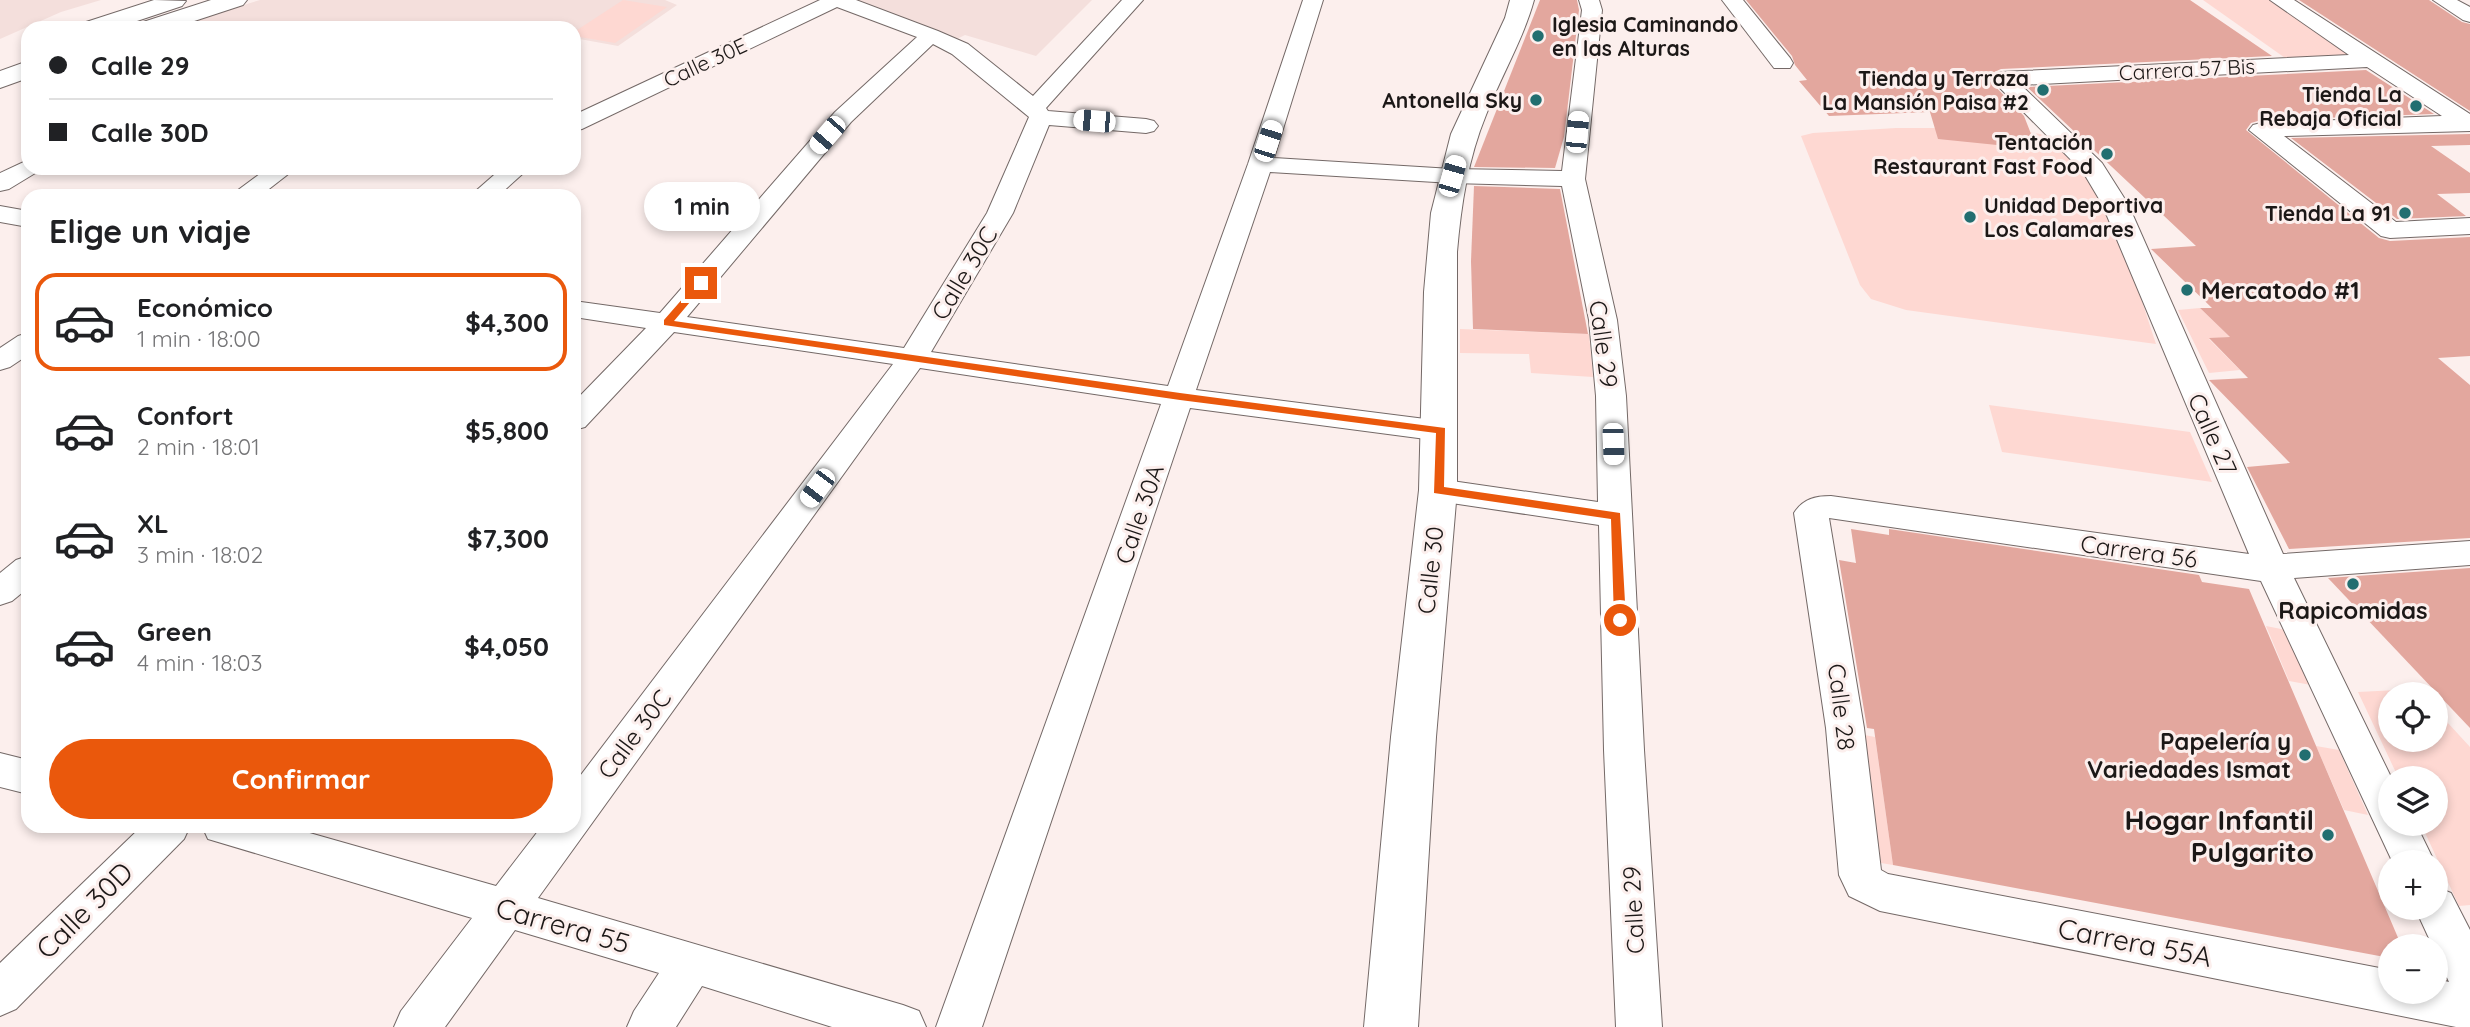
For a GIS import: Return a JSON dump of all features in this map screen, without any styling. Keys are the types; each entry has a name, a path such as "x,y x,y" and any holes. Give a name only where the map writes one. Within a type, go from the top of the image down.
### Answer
{"main road":[{"path":"113,21 176,0"},
{"path":"170,21 235,0"},
{"name":"Calle 30","path":"1391,1027 1414,725 1438,490 1441,431 1440,305 1452,176 1464,136 1517,18 1522,0"},
{"path":"0,60 21,52"},
{"path":"0,80 21,72"}],"street":[{"path":"836,0 931,35 972,57 1037,113 1146,126"},
{"name":"Calle 30E","path":"581,121 836,0"},
{"name":"Calle 30C","path":"581,807 914,356 1000,213 1037,113 1133,0"},
{"name":"Calle 30A","path":"959,1027 1180,397 1313,0"},
{"name":"Calle 29","path":"1589,0 1592,10 1573,179 1603,320 1611,396 1624,750 1639,1027"},
{"path":"1732,0 1782,63"},
{"path":"2280,0 2469,123"},
{"path":"2443,0 2470,16"},
{"path":"581,413 667,323 843,117 931,35"},
{"name":"Carrera 57 Bis","path":"2002,79 2372,60"},
{"name":"Calle 27","path":"2002,79 2093,168 2115,204 2273,570 2378,791"},
{"path":"2469,123 2261,130 2390,230 2470,226"},
{"path":"1260,164 1452,176 1573,179"},
{"path":"0,184 21,171"},
{"path":"253,189 274,175"},
{"path":"491,189 508,175"},
{"path":"0,214 21,218"},
{"path":"581,310 914,356 1180,397 1441,431"},
{"path":"0,361 21,347"},
{"path":"1438,490 1616,516"},
{"name":"Carrera 56","path":"1811,513 1820,507 1831,507 2273,570 2289,566 2470,553"},
{"name":"Calle 28","path":"1811,513 1846,728 1860,875 1864,883 1880,892"},
{"path":"0,592 21,575"},
{"path":"0,770 21,775"},
{"name":"Calle 30D","path":"0,994 162,833"},
{"name":"Carrera 55","path":"247,833 692,962 903,1027"},
{"path":"417,1027 561,833"},
{"name":"Carrera 55A","path":"1880,892 2378,989"},
{"path":"2451,922 2470,977"},
{"path":"650,1027 692,962"},
{"name":"Carrera 55A","path":"2448,1004 2470,1008"}],"shaded area":[{"path":"0,0 101,0 41,21 21,21 21,30 0,39"},
{"path":"260,0 665,0 677,5 618,46 581,39 581,21 192,21"},
{"path":"623,0 667,7 615,43 581,37 581,27"},
{"path":"857,0 1092,0 1036,56 965,35 957,39"},
{"path":"2203,0 2270,0 2357,57 2288,60"},
{"name":"Unidad Deportiva Los Calamares","path":"1896,128 2035,133 2045,136 2066,152 2085,174 2101,200 2128,260 2156,344 1906,310 1871,299 1860,285 1801,136"},
{"path":"2200,308 2230,337 2209,339 2240,370 2209,373 2178,310"},
{"path":"1460,329 1589,334 1593,377 1531,373 1529,354 1460,353"},
{"path":"1989,405 2190,432 2212,482 2002,452"},
{"path":"2266,626 2286,630 2311,685 2289,681"},
{"path":"2378,691 2378,734 2358,692"},
{"path":"2448,723 2470,747 2470,905 2459,906 2448,882 2448,850 2433,850 2427,836 2448,836 2448,766 2393,766 2386,752 2448,752"},
{"path":"1859,734 1875,737 1893,865 1875,862"},
{"path":"2316,746 2339,750 2368,815 2344,810"}],"building":[{"path":"1540,0 1577,0 1579,10 1564,137 1555,168 1474,167"},
{"path":"1746,0 2190,0 2272,56 2001,69 1992,73 1988,79 2024,116 2037,149 1938,139 1930,112 1829,116 1799,81 1807,80 1795,65 1792,56"},
{"path":"2299,0 2429,0 2462,22 2470,24 2470,111"},
{"path":"2366,70 2434,114 2261,120 2251,123 2246,130 2379,238 2390,241 2470,237 2470,356 2438,358 2470,385 2470,538 2289,549 2247,467 2290,463 2209,380 2248,378 2209,338 2230,337 2200,308 2212,308 2151,249 2196,246 2027,87"},
{"path":"2470,134 2470,145 2431,146 2470,173 2470,193 2437,194 2466,216 2397,219 2291,138"},
{"path":"1474,186 1560,189 1588,334 1473,329 1471,261"},
{"path":"1851,529 1889,535 1889,529 2199,575 2202,582 2249,589 2378,891 2378,920 2390,920 2396,934 2378,934 2378,956 1893,865 1874,729 1867,728 1839,560 1856,563"},
{"path":"2470,568 2470,728 2448,705 2448,682 2426,682 2328,578"}],"place":[{"name":"Iglesia Caminando en las Alturas","path":"1538,36"},
{"name":"Tienda y Terraza La Mansión Paisa #2","path":"2043,90"},
{"name":"Antonella Sky","path":"1536,100"},
{"name":"Tienda La Rebaja Oficial","path":"2416,106"},
{"name":"Tentación Restaurant Fast Food","path":"2107,154"},
{"name":"Tienda La 91","path":"2405,213"},
{"name":"Unidad Deportiva Los Calamares","path":"1970,217"},
{"name":"Mercatodo #1","path":"2187,290"},
{"name":"Rapicomidas","path":"2353,584"},
{"name":"Papelería y Variedades Ismat","path":"2305,755"},
{"name":"Hogar Infantil Pulgarito","path":"2328,835"}],"route":[{"path":"701,283 667,323 914,356 1180,397 1441,431 1438,490 1616,516 1620,620"}]}
